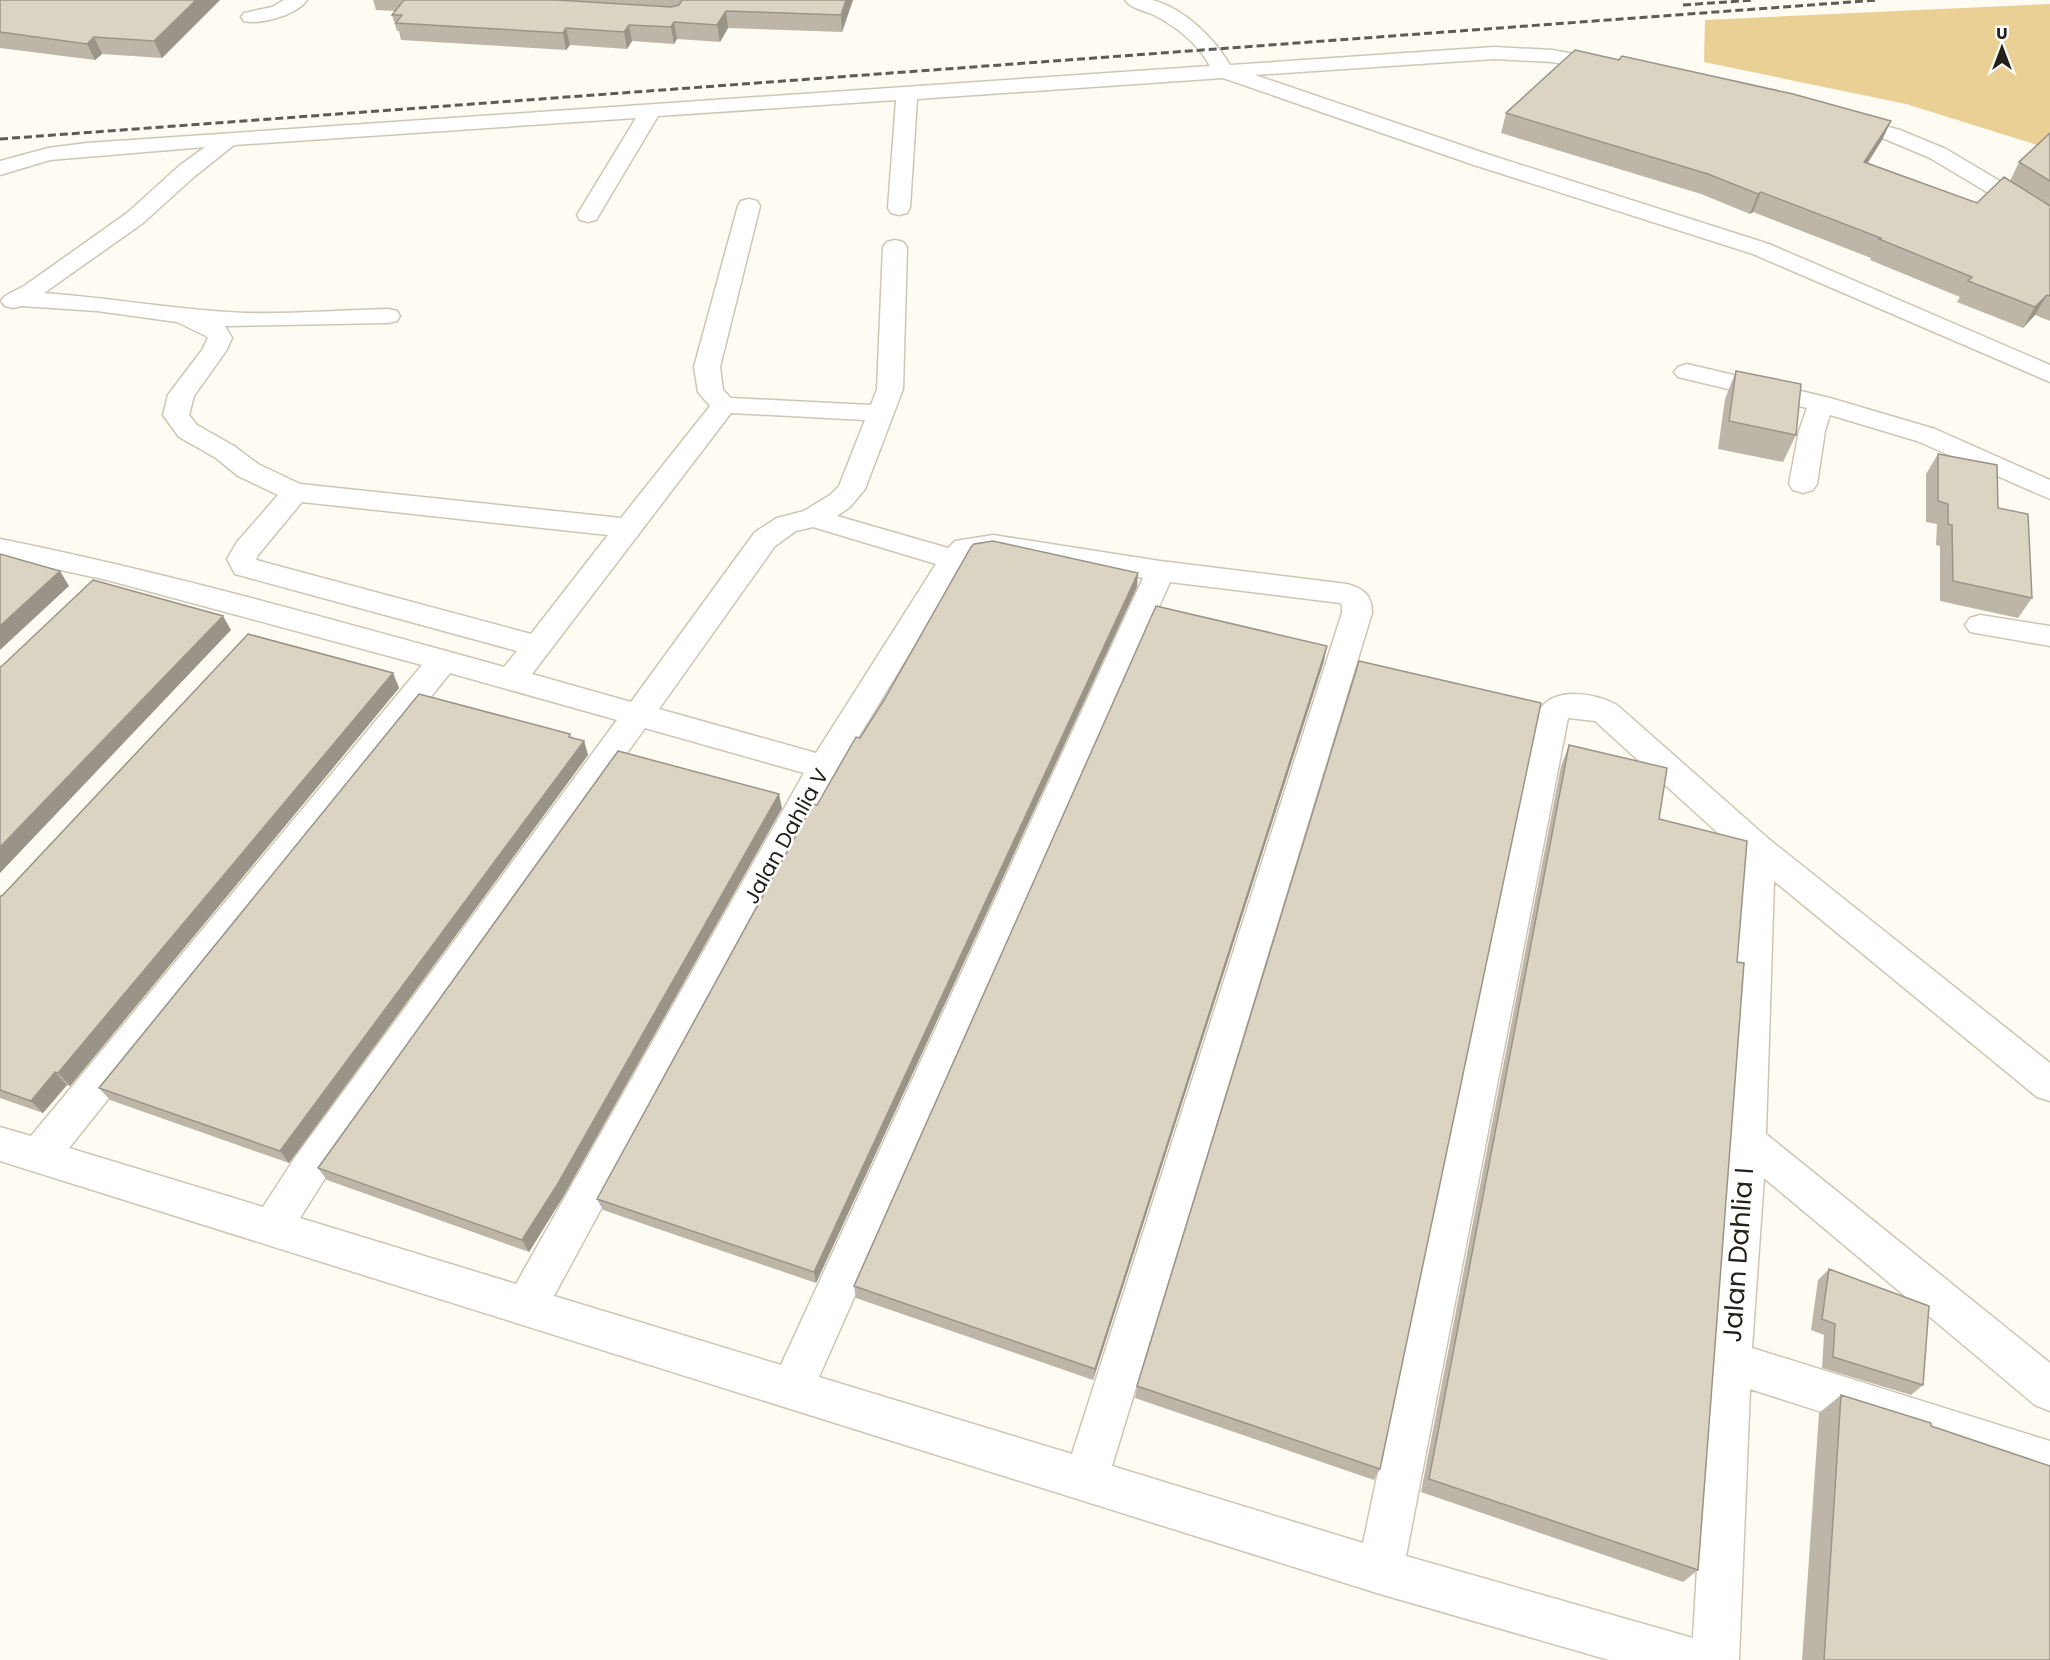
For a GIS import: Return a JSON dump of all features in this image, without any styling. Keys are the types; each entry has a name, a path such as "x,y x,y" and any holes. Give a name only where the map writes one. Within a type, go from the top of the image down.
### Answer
{"street":[{"path":"251,17 278,11 298,0"},
{"path":"1134,0 1170,14 1196,36 1223,71 1482,160 1761,249 2050,374"},
{"path":"0,168 68,151 1504,53 1533,53 1576,58 1633,71"},
{"path":"898,208 907,94"},
{"path":"588,215 650,112"},
{"path":"1827,116 1883,131 1922,146 1969,170 2050,220"},
{"path":"10,302 135,218 187,171 228,141"},
{"path":"748,206 707,367 711,392 724,405 881,413"},
{"path":"272,1228 310,1168 765,539 787,524 813,518 840,501 851,489 890,389 895,247"},
{"path":"10,302 97,304 183,316 247,320 388,316"},
{"path":"183,316 216,331 220,338 214,351 181,395 176,415 188,431 225,452 248,470 295,492 628,528"},
{"path":"1687,372 1821,404 1926,435 2050,490"},
{"path":"1803,484 1812,430 1821,404"},
{"path":"511,680 724,405"},
{"path":"295,492 247,549 241,560 245,567 537,646"},
{"path":"813,518 953,560"},
{"name":"Jalan Dahlia V","path":"526,1306 824,767 953,560 965,548 993,544 1160,571 1338,591 1353,596 1358,607 1086,1479"},
{"path":"0,548 107,570 268,612 824,767"},
{"path":"82,594 107,570"},
{"path":"792,1389 1160,571"},
{"path":"244,638 268,612"},
{"path":"1980,625 2050,636"},
{"path":"39,1156 443,662"},
{"path":"1380,1571 1554,711 1560,706 1576,705 1597,708 1606,712 1758,849 2050,1085"},
{"name":"Jalan Dahlia I","path":"1715,1660 1730,1362 1747,1141 1758,849"},
{"path":"1747,1141 2050,1390"},
{"path":"0,1144 1380,1571 1690,1660"},
{"path":"1730,1362 2050,1463"}],"shaded area":[{"path":"2050,4 2050,149 1906,104 1704,62 1705,20"}],"building":[{"path":"0,0 196,0 154,41 94,37 87,44 0,32"},
{"path":"404,0 557,0 671,7 679,5 682,0 846,0 841,15 726,11 717,25 674,22 671,27 629,25 624,32 566,28 563,33 396,23 402,15 392,15"},
{"path":"1575,50 1619,60 1622,56 1793,94 1891,121 1864,162 1977,203 2004,177 2050,206 2050,296 2047,295 2035,307 1968,281 1972,277 1879,239 1881,238 1761,192 1758,194 1708,174 1506,113"},
{"path":"2050,133 2050,181 2019,162"},
{"path":"1736,371 1801,384 1796,435 1729,421"},
{"path":"1938,454 1997,465 1998,508 2028,514 2032,598 1953,581 1952,525 1948,524 1948,504 1938,501"},
{"path":"993,541 1138,573 814,1272 597,1199 813,804 817,805 856,737 860,738 884,700 971,547 974,544"},
{"path":"0,554 60,571 0,626"},
{"path":"93,580 223,616 0,847 0,667"},
{"path":"1156,606 1327,646 1095,1369 854,1286"},
{"path":"248,634 393,673 58,1073 55,1072 31,1101 0,1090 0,896"},
{"path":"1359,661 1541,703 1380,1469 1137,1386"},
{"path":"419,694 570,734 569,737 584,741 280,1151 99,1088"},
{"path":"1569,745 1667,768 1659,819 1747,841 1737,962 1744,963 1698,1570 1429,1479"},
{"path":"618,751 779,794 557,1185 522,1240 318,1168"},
{"path":"1829,1269 1929,1306 1923,1385 1833,1357 1835,1324 1822,1319"},
{"path":"1841,1395 1931,1423 1931,1426 2050,1466 2050,1660 1824,1660"}],"railway":[{"path":"1683,5 1755,0"},
{"path":"0,139 1878,0"}]}
